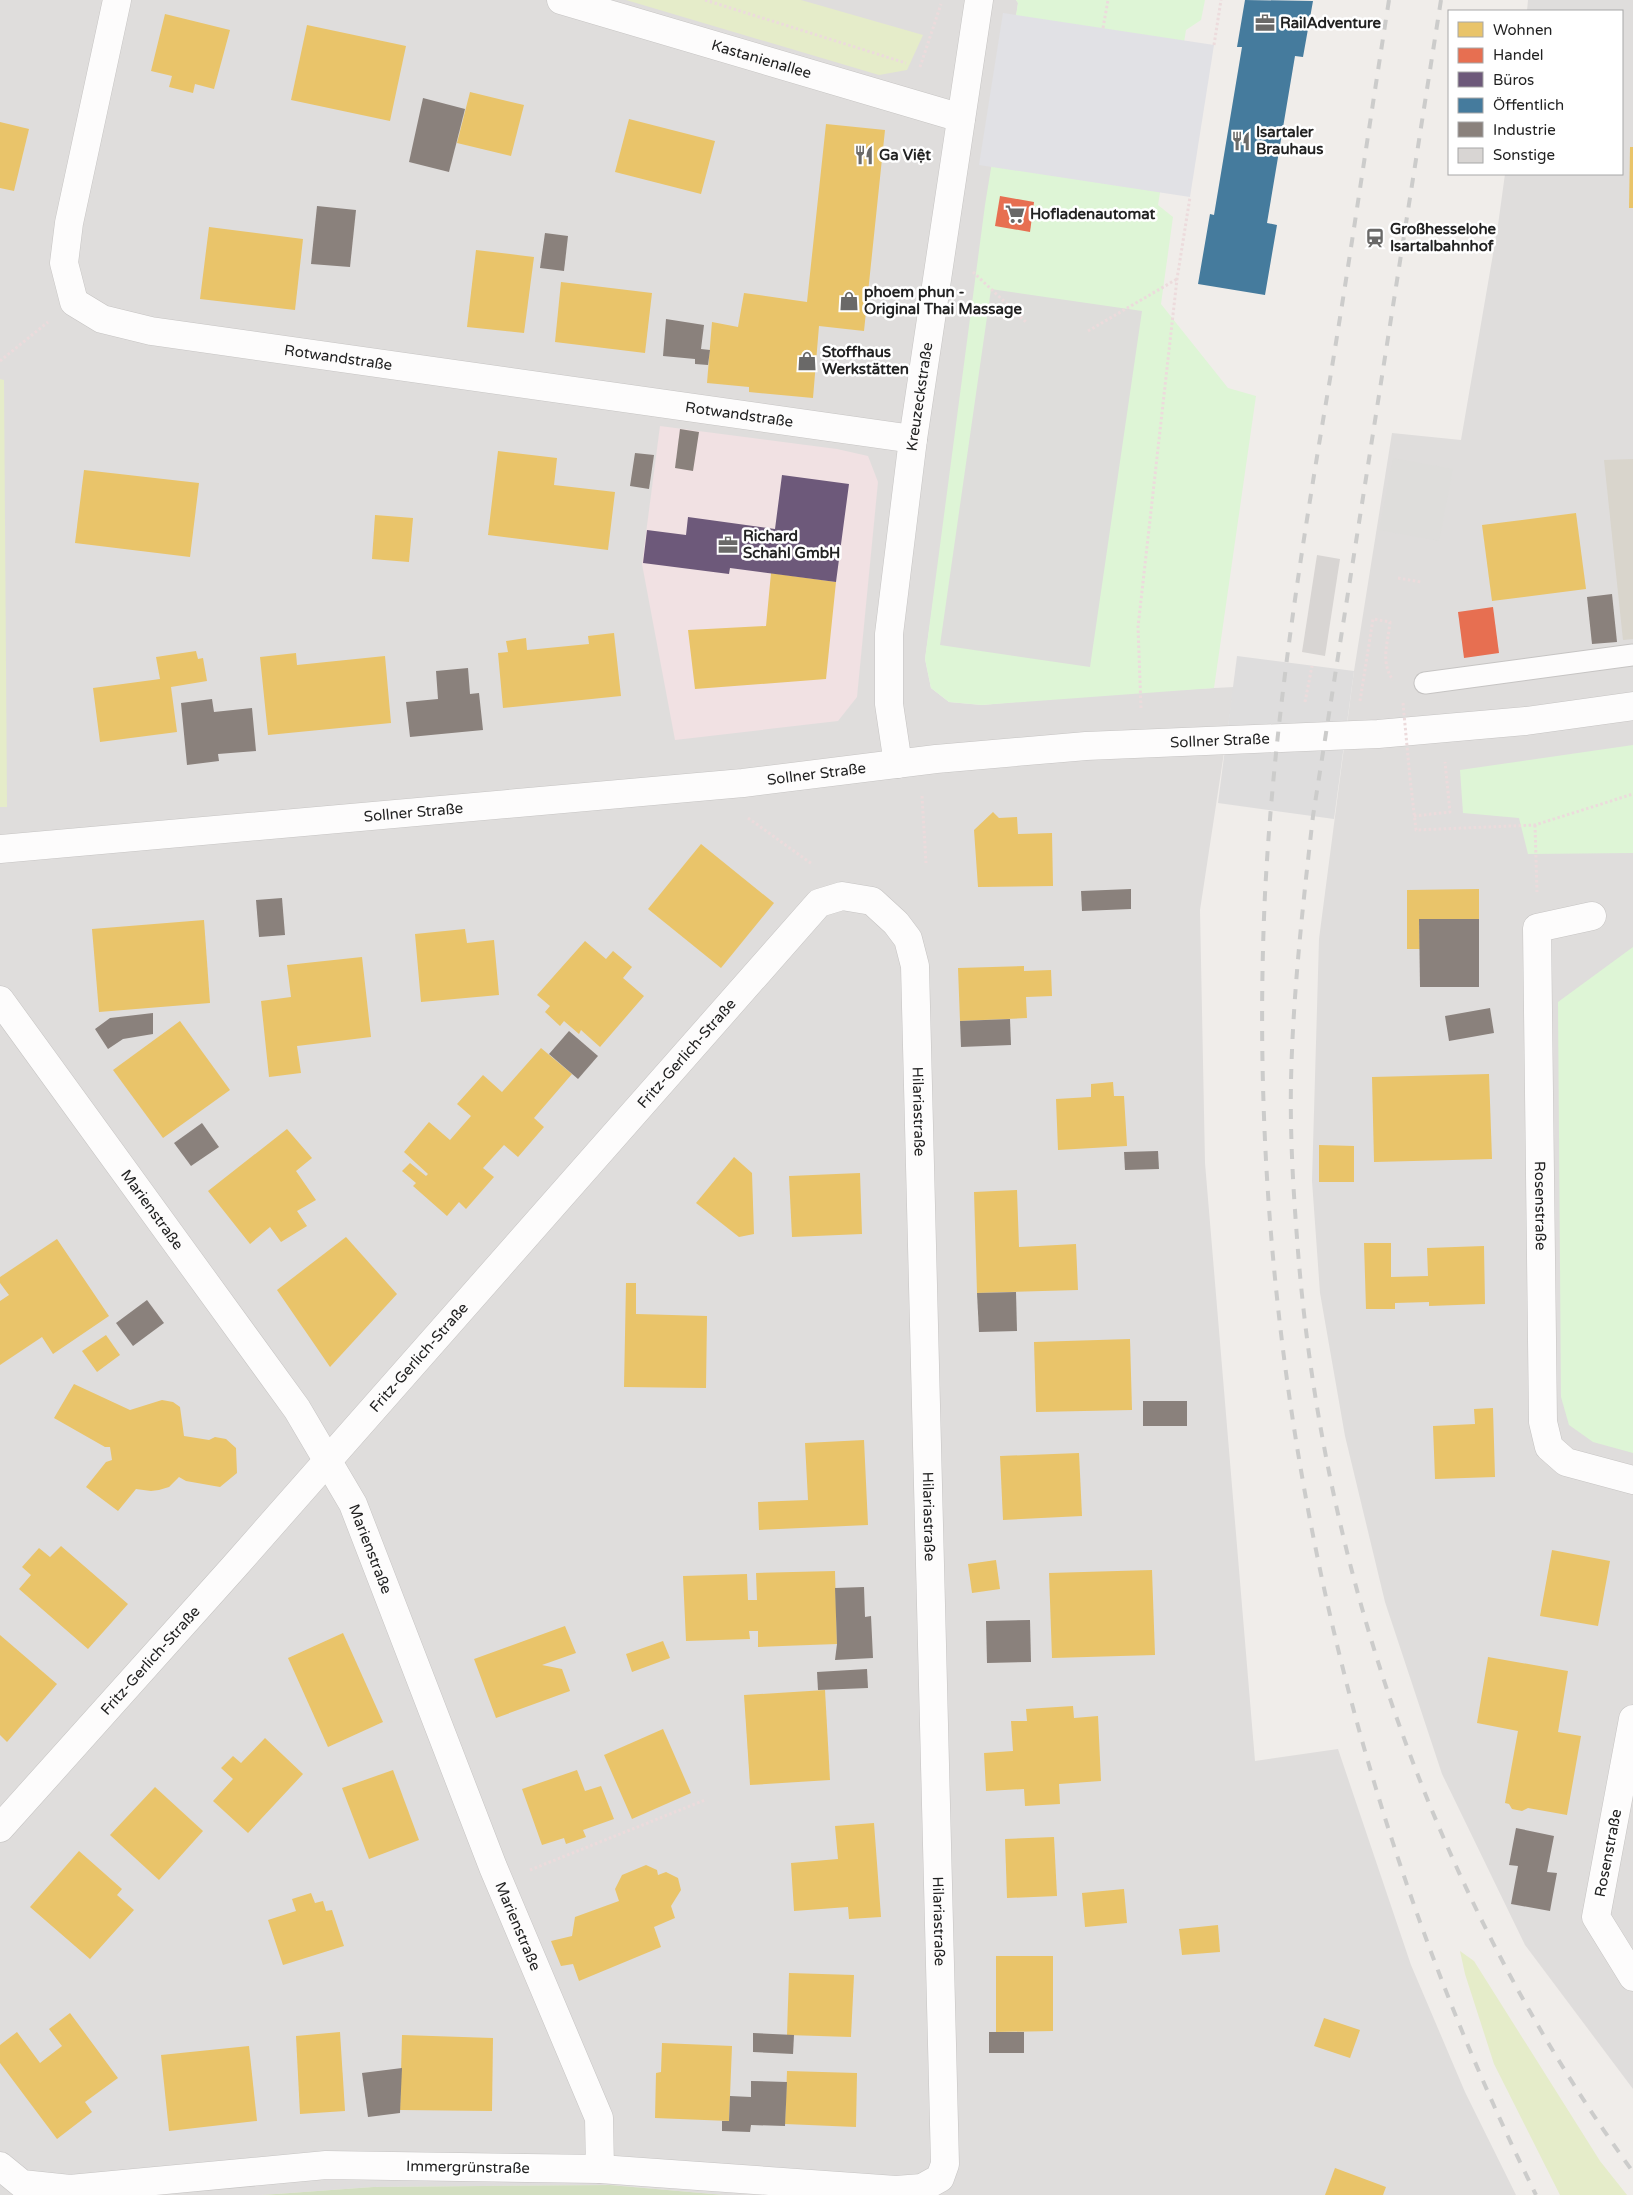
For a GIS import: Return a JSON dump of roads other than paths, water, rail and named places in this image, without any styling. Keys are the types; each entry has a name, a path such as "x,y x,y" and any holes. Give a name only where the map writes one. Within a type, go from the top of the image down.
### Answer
{"street":[{"name":"Rotwandstraße","path":"117,0 69,222 64,263 74,302 102,319 151,332 913,439"},
{"name":"Kastanienallee","path":"561,0 961,118"},
{"name":"Kreuzeckstraße","path":"898,764 889,704 889,634 913,439 978,0"},
{"name":"Sollner Straße","path":"0,849 743,783 898,764 1086,746 1378,734 1526,721 1633,706"},
{"name":"Fritz-Gerlich-Straße","path":"0,1828 819,903 842,896"},
{"name":"Hilariastraße","path":"842,896 872,901 896,923 908,939 915,966 945,2164 940,2178"},
{"name":"Rosenstraße","path":"1592,916 1537,928 1543,1422 1549,1447 1566,1462 1633,1480"},
{"name":"Marienstraße","path":"0,1000 297,1409 352,1504 500,1883 599,2118 600,2169"},
{"name":"Rosenstraße","path":"1633,1719 1596,1917 1633,1977"},
{"name":"Immergrünstraße","path":"0,2166 22,2184 70,2189 326,2165 600,2169 896,2190 922,2188 940,2178"}],"lane":[{"path":"1425,682 1633,655"}],"railway":[{"path":"1389,0 1299,571 1275,765 1265,894 1262,1062 1271,1229 1289,1396 1318,1562 1358,1725 1407,1885 1467,2042 1536,2195"},
{"path":"1441,0 1313,816 1299,948 1292,1048 1291,1140 1297,1238 1310,1363 1332,1487 1362,1609 1400,1729 1447,1845 1501,1959 1563,2068 1633,2172"}],"place":[{"name":"RailAdventure","path":"1265,23"},
{"name":"Isartaler Brauhaus","path":"1241,141"},
{"name":"Ga Việt","path":"864,155"},
{"name":"Hofladenautomat","path":"1015,214"},
{"name":"Großhesselohe Isartalbahnhof","path":"1375,238"},
{"name":"phoem phun - Original Thai Massage","path":"849,301"},
{"name":"Stoffhaus Werkstätten","path":"807,361"},
{"name":"Richard Schahl GmbH","path":"728,545"}]}
